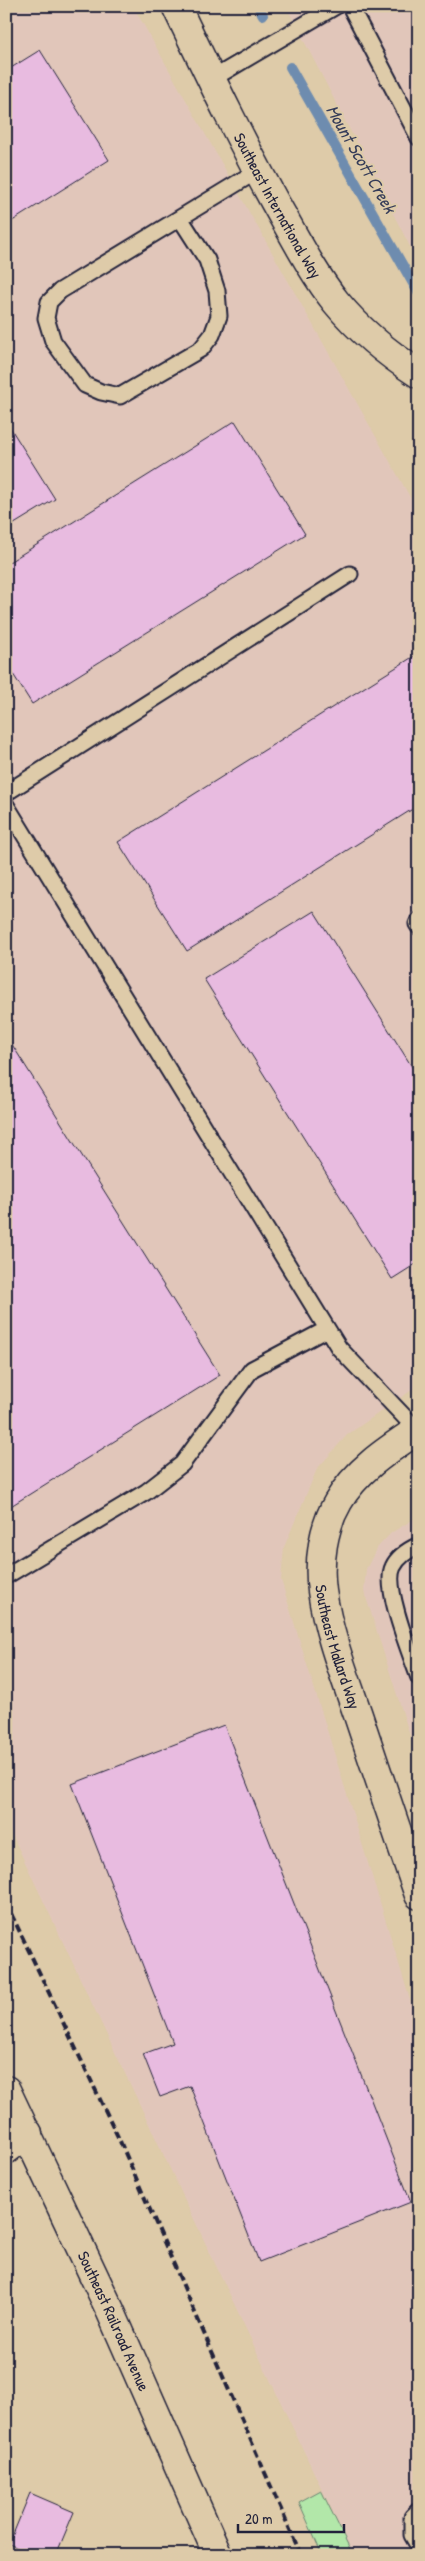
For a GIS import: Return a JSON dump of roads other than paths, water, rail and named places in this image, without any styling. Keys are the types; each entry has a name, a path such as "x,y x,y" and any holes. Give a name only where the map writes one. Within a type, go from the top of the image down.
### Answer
{"street":[{"name":"Southeast International Way","path":"176,6 257,171 296,239 335,301 372,338 419,374"},
{"name":"Southeast Mallard Way","path":"418,1429 381,1456 354,1480 338,1502 327,1525 322,1552 321,1589 336,1650 419,1895"},
{"name":"Southeast Railroad Avenue","path":"6,2090 28,2133 110,2310 218,2555"},
{"path":"6,2150 28,2133"}],"lane":[{"path":"212,79 336,6"},
{"path":"350,6 419,138"},
{"path":"180,218 206,260 217,291 219,316 212,335 200,349 120,396 85,386 53,341 46,318 49,302 60,290 257,171"},
{"path":"6,793 350,574"},
{"path":"6,806 339,1348 418,1429"},
{"path":"419,920 417,924 419,927"},
{"path":"6,1576 146,1492 182,1464 252,1369 327,1329"},
{"path":"419,1545 404,1552 392,1567 390,1588 419,1678"},
{"path":"419,2510 412,2517 412,2535 419,2547"}],"waterway":[{"name":"Mount Scott Creek","path":"258,6 263,15"},
{"name":"Mount Scott Creek","path":"290,67 419,294"}],"railway":[{"path":"6,1903 119,2139 301,2555"}]}
